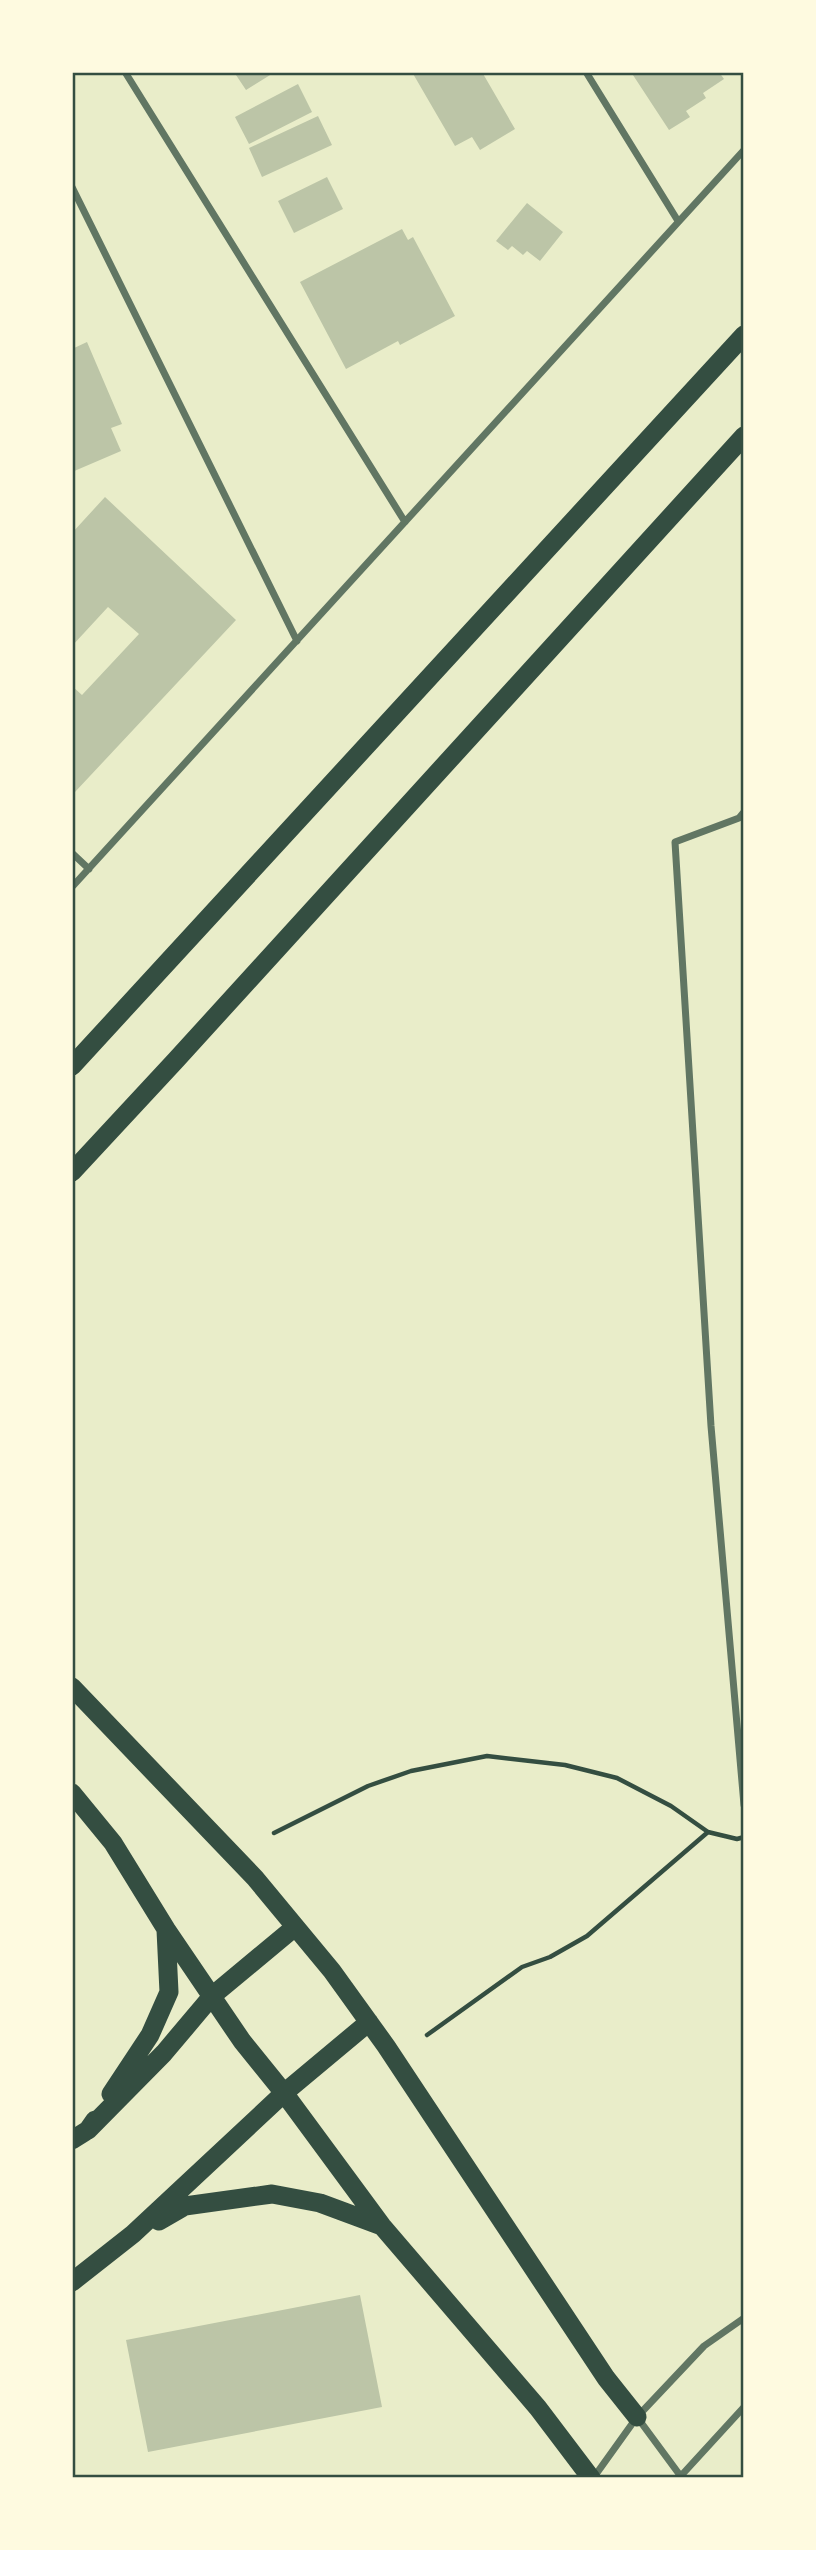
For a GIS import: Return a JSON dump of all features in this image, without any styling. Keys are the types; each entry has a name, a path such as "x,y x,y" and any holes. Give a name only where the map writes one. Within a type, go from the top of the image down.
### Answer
{"highway":[{"path":"72,1066 744,335"},
{"path":"72,1172 744,436"},
{"path":"72,1189 176,1060"},
{"path":"72,1687 255,1878 332,1972 369,2022 606,2378 637,2417"},
{"path":"72,1793 113,1843 166,1929 242,2041 284,2093 382,2226 538,2408 592,2478"},
{"path":"80,2135 164,2053 212,1996 295,1927"},
{"path":"80,2135 150,2035 169,1992 166,1929"},
{"path":"72,2282 133,2234 284,2093 369,2022"},
{"path":"133,2234 185,2206 272,2194 320,2203 382,2226"}],"street":[{"path":"125,72 405,522"},
{"path":"586,72 678,221"},
{"path":"72,887 744,150"},
{"path":"72,187 297,642"},
{"path":"743,817 675,842 711,1426 744,1805"},
{"path":"72,853 89,869"},
{"path":"592,2478 637,2417 704,2346 744,2318"},
{"path":"637,2417 681,2477 744,2407"}],"path":[{"path":"274,1833 368,1786 411,1771 487,1756 565,1765 617,1778 671,1806 708,1832 737,1839 744,1837"},
{"path":"427,2035 522,1967 550,1957 587,1936 708,1832"}],"building":[{"path":"234,72 275,72 246,90"},
{"path":"412,72 482,72 515,129 480,150 472,137 455,146"},
{"path":"631,72 719,72 724,79 703,93 706,98 686,111 690,117 669,130"},
{"path":"298,84 312,112 249,144 235,117"},
{"path":"318,116 332,145 262,177 249,148"},
{"path":"327,177 343,209 294,233 278,201"},
{"path":"527,203 563,232 540,261 527,251 523,255 512,246 508,250 496,241"},
{"path":"402,229 408,240 413,237 455,316 400,345 398,341 346,369 300,282"},
{"path":"87,342 122,424 111,428 121,451 72,472 72,349"},
{"path":"105,497 236,620 75,792 72,789 72,686 82,695 139,634 108,607 72,646 72,533"},
{"path":"360,2295 382,2407 148,2452 126,2340"},
{"path":"420,2475 420,2478 402,2478 402,2476"}]}
